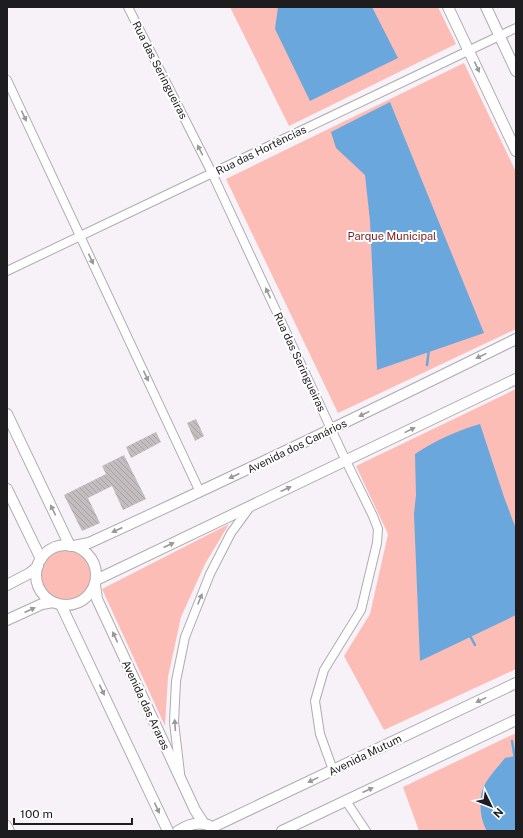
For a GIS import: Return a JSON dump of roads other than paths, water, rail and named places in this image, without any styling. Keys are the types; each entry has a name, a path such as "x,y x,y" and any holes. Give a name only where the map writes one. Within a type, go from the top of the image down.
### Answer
{"street":[{"name":"Rua das Seringueiras","path":"128,7 212,174 378,529 377,543 361,610 324,670 316,701 320,734 333,770"},
{"path":"448,7 516,151"},
{"path":"486,7 516,71"},
{"name":"Rua das Hortências","path":"7,272 516,28"},
{"path":"7,80 200,492"},
{"name":"Avenida dos Canários","path":"72,546 89,543 200,492 332,430 516,339"},
{"path":"95,582 516,379"},
{"path":"7,414 72,546"},
{"path":"7,489 39,563 36,577 39,587 44,596 57,604 168,831"},
{"path":"180,778 174,722 176,681 185,637 210,574 230,533 250,507"},
{"path":"7,584 30,573 49,551 59,546 72,546 84,551 92,559 96,569 95,582 90,594 81,601 71,605 42,604 7,620"},
{"name":"Avenida das Araras","path":"95,582 97,599 180,778 196,810 212,827"},
{"name":"Avenida Mutum","path":"178,831 185,826 194,823 212,827 516,683"},
{"path":"282,831 516,720"},
{"path":"346,800 366,831"},
{"path":"7,825 10,831"}],"water":[{"path":"278,7 372,7 398,58 310,101 275,29"},
{"path":"390,102 484,333 377,370 370,221 365,175 336,148 331,132"},
{"path":"480,424 516,529 516,615 420,661 414,514 416,495 415,454 446,436"},
{"path":"515,756 516,831 487,831 481,815 480,803 482,791 488,779 505,758"}],"waterway":[{"path":"427,365 429,349"},
{"path":"469,634 475,645"},
{"path":"512,741 515,759"}],"park label":[{"name":"Parque Municipal","path":"392,236"}]}
